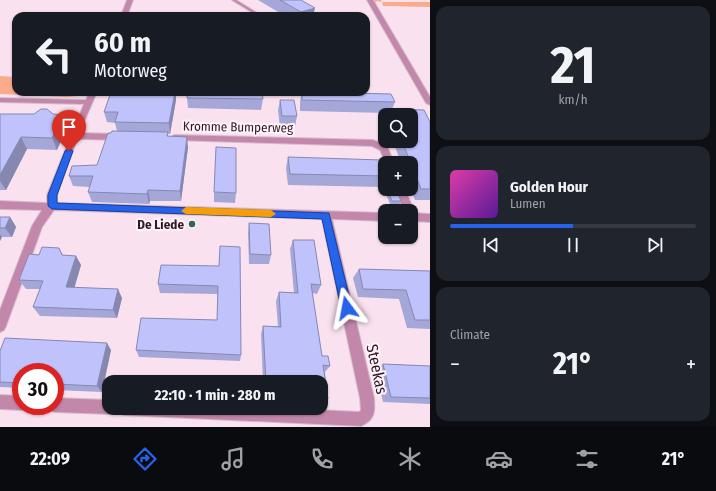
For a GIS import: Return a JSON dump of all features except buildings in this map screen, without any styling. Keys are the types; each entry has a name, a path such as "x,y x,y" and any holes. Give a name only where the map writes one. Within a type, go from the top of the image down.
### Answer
{"street":[{"path":"126,12 130,0"},
{"path":"370,0 430,103"},
{"path":"0,100 91,97 74,136 52,195 52,206 42,216 37,226 0,326"},
{"path":"74,136 129,137"},
{"name":"Kromme Bumperweg","path":"168,138 373,143 384,148 387,156"},
{"path":"0,205 378,217"},
{"name":"Steekas","path":"275,415 361,419 368,413 368,398 326,216"},
{"path":"418,216 430,218"},
{"path":"0,402 12,403"},
{"path":"64,405 102,407"}],"lane":[{"path":"234,0 254,12"}],"shaded area":[{"path":"373,0 381,0 382,2 377,1 375,3"},
{"path":"382,2 430,2 430,7 383,6"},
{"path":"0,76 12,77 12,95 0,94"},
{"path":"45,96 77,96 67,97"}],"slow traffic":[{"path":"186,211 271,214"}],"place":[{"name":"De Liede","path":"192,224"}],"route":[{"path":"69,151 52,195 52,206 326,216 347,308"}]}
